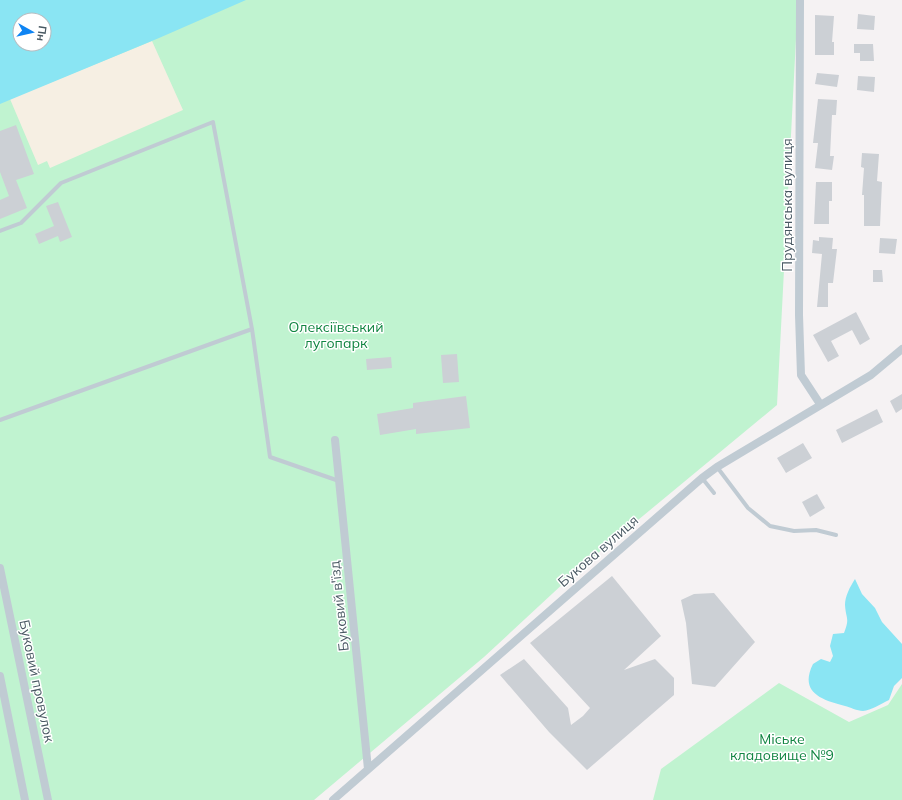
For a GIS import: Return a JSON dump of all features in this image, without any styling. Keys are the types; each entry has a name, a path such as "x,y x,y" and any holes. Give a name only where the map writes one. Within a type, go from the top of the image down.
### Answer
{"street":[{"name":"Прудянська вулиця","path":"800,0 799,315 801,375 820,404"},
{"name":"Букова вулиця","path":"333,800 702,478 717,467 820,404 871,375 902,349"},
{"name":"Буковий в'їзд","path":"335,440 368,769"},
{"name":"Буковий провулок","path":"0,568 48,800"},
{"path":"0,676 25,800"}],"lane":[{"path":"0,231 21,223 61,183 213,122 252,329 270,457 339,481"},
{"path":"0,420 252,329"},
{"path":"717,467 748,508 770,526 794,531 816,530 836,535"},
{"path":"702,478 714,493"}],"green space":[{"name":"Олексіївський лугопарк","path":"0,0 798,0 777,405 580,568 484,657 314,800 0,800"},
{"name":"Міське кладовище №9","path":"779,683 849,722 888,705 902,684 902,800 653,800 661,769"}],"sand":[{"path":"152,41 183,110 50,168 47,161 38,165 10,99"}],"water":[{"path":"0,0 246,0 0,104"},
{"path":"855,579 862,594 875,608 882,622 902,644 902,678 894,686 889,700 863,711 828,701 815,693 809,682 809,674 813,664 821,659 830,662 833,656 830,646 833,634 844,633 847,621 845,605 846,598"}],"building":[{"path":"858,14 875,16 874,30 857,29"},
{"path":"815,15 834,16 832,42 834,42 834,55 815,55"},
{"path":"854,44 873,44 874,61 860,61 860,53 854,53"},
{"path":"817,73 839,75 837,87 815,84"},
{"path":"858,76 875,77 874,92 857,90"},
{"path":"818,99 837,100 836,115 832,115 830,156 834,156 832,170 815,168 818,143 813,143"},
{"path":"16,125 34,174 16,180 27,208 0,219 0,200 9,196 0,172 0,131"},
{"path":"862,153 879,154 877,181 882,182 880,226 864,226 864,195 862,195 864,168 861,167"},
{"path":"816,182 832,182 832,201 829,201 829,224 814,224"},
{"path":"58,202 72,237 60,242 58,236 39,244 35,234 54,226 46,206"},
{"path":"819,237 833,238 832,249 837,249 833,283 828,283 828,307 817,307 822,254 812,253 813,240 819,241"},
{"path":"880,238 897,239 895,254 879,253"},
{"path":"873,270 882,270 883,282 873,282"},
{"path":"856,312 870,339 860,345 852,330 831,341 839,356 828,362 813,335"},
{"path":"457,354 459,382 443,383 441,355"},
{"path":"391,357 392,368 367,370 366,359"},
{"path":"902,394 902,409 896,413 890,401"},
{"path":"466,396 470,428 416,434 416,429 380,435 377,414 413,408 413,403"},
{"path":"877,409 883,422 842,443 836,430"},
{"path":"803,443 812,458 786,473 777,458"},
{"path":"817,494 825,508 810,517 802,502"},
{"path":"612,576 661,636 624,670 655,659 674,678 674,695 587,770 549,732 500,675 524,659 568,708 571,725 583,716 590,708 530,643"},
{"path":"714,593 755,642 715,687 692,684 686,623 681,600 694,594"}]}
